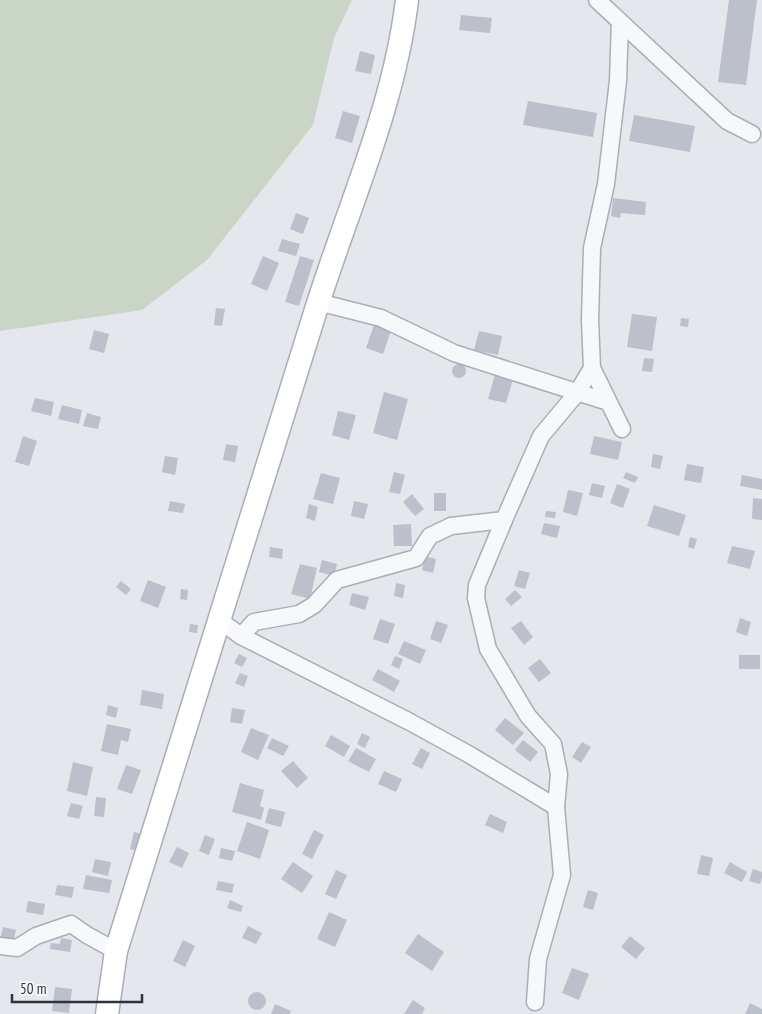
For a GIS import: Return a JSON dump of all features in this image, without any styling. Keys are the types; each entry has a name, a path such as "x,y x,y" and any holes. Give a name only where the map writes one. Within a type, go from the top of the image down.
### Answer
{"main road":[{"path":"107,1014 116,951 318,302 384,110 403,30 407,0"}],"street":[{"path":"597,0 727,121 752,134"},
{"path":"620,22 618,81 606,184 592,248 590,320 592,368 622,429"},
{"path":"318,302 381,318 454,353 608,402"},
{"path":"535,1002 538,959 562,875 556,807 559,774 553,744 528,716 488,648 476,598 477,585 541,436 578,393 592,368"},
{"path":"241,636 254,622 299,614 314,605 337,580 416,558 430,536 451,526 504,520"},
{"path":"219,620 241,636 410,722 470,755 556,807"},
{"path":"0,946 17,948 36,936 71,924 116,951"}],"green space":[{"path":"0,0 352,0 334,38 313,125 207,260 142,310 0,331"}],"building":[{"path":"729,0 757,0 746,85 718,82"},
{"path":"461,15 492,18 490,33 459,30"},
{"path":"360,51 375,55 371,74 355,71"},
{"path":"528,101 597,113 593,137 523,125"},
{"path":"343,111 360,116 352,143 335,138"},
{"path":"634,115 695,126 690,152 629,141"},
{"path":"613,198 646,202 645,215 621,213 620,218 611,216"},
{"path":"296,213 309,218 303,234 290,229"},
{"path":"282,239 300,244 296,256 278,251"},
{"path":"263,256 279,263 267,291 251,284"},
{"path":"300,256 314,260 299,306 285,302"},
{"path":"216,308 225,309 222,326 214,325"},
{"path":"632,314 657,317 652,351 627,347"},
{"path":"681,318 689,319 688,327 680,326"},
{"path":"375,322 392,328 383,354 366,348"},
{"path":"94,330 109,334 104,353 89,349"},
{"path":"479,331 502,336 498,355 474,350"},
{"path":"644,358 654,359 652,372 642,371"},
{"path":"459,364 464,366 466,371 464,376 459,378 454,376 452,371 454,366"},
{"path":"496,371 514,376 506,403 488,399"},
{"path":"384,392 408,399 397,440 373,433"},
{"path":"35,398 54,402 51,416 31,411"},
{"path":"62,405 82,410 79,424 58,419"},
{"path":"338,411 356,415 349,440 332,435"},
{"path":"87,413 101,417 98,429 83,426"},
{"path":"23,436 37,441 29,466 15,462"},
{"path":"594,436 622,442 618,460 590,454"},
{"path":"226,444 238,446 235,462 223,460"},
{"path":"653,454 663,456 660,469 651,467"},
{"path":"165,456 178,458 175,475 162,472"},
{"path":"687,464 704,467 701,483 684,480"},
{"path":"394,472 405,475 400,494 389,492"},
{"path":"626,472 638,477 635,483 623,478"},
{"path":"321,473 340,478 333,504 313,499"},
{"path":"742,475 762,479 762,490 740,486"},
{"path":"592,483 605,486 602,498 589,495"},
{"path":"617,484 630,489 623,508 610,503"},
{"path":"568,490 583,493 577,516 563,512"},
{"path":"434,493 446,493 446,511 434,511"},
{"path":"412,494 424,509 415,516 403,502"},
{"path":"753,498 762,499 762,520 752,519"},
{"path":"170,501 185,504 183,513 168,511"},
{"path":"354,501 368,504 364,519 351,516"},
{"path":"309,504 318,507 315,521 306,518"},
{"path":"654,505 686,515 679,536 647,526"},
{"path":"546,511 556,512 555,518 545,517"},
{"path":"544,523 560,526 557,538 541,534"},
{"path":"411,524 412,546 394,546 393,525"},
{"path":"690,537 697,539 694,549 688,547"},
{"path":"732,546 755,551 750,569 727,563"},
{"path":"270,547 283,549 282,559 269,557"},
{"path":"425,556 436,559 433,573 422,570"},
{"path":"322,560 337,564 334,576 319,572"},
{"path":"300,564 317,568 310,599 291,594"},
{"path":"519,570 530,573 525,589 514,586"},
{"path":"148,580 166,587 158,608 140,601"},
{"path":"121,581 131,589 126,595 116,587"},
{"path":"396,583 405,585 403,598 394,596"},
{"path":"181,589 188,590 187,600 180,599"},
{"path":"515,590 522,597 511,606 505,599"},
{"path":"352,593 369,597 365,610 349,605"},
{"path":"740,618 751,622 747,636 736,632"},
{"path":"380,619 395,624 388,644 373,639"},
{"path":"436,621 448,625 441,643 430,639"},
{"path":"521,621 533,637 524,645 511,628"},
{"path":"190,624 198,625 197,633 189,632"},
{"path":"404,641 426,650 420,664 398,654"},
{"path":"239,654 247,658 242,667 234,663"},
{"path":"739,655 760,655 760,669 739,669"},
{"path":"395,656 403,659 399,669 391,665"},
{"path":"540,659 551,673 539,682 528,668"},
{"path":"378,669 400,681 394,692 372,680"},
{"path":"240,673 248,676 244,687 235,683"},
{"path":"142,690 164,694 162,709 140,705"},
{"path":"108,705 118,708 116,718 106,715"},
{"path":"232,708 245,710 242,724 230,722"},
{"path":"505,718 524,733 513,745 495,730"},
{"path":"107,724 131,729 128,742 121,740 118,755 101,751"},
{"path":"251,728 269,735 258,760 241,752"},
{"path":"362,733 370,737 365,748 357,744"},
{"path":"331,735 350,746 344,757 325,746"},
{"path":"272,738 289,746 283,756 267,748"},
{"path":"523,740 538,752 530,762 515,750"},
{"path":"582,742 591,747 581,763 572,757"},
{"path":"356,748 376,759 369,772 348,761"},
{"path":"421,748 430,753 422,769 412,764"},
{"path":"293,761 308,778 297,788 281,771"},
{"path":"73,762 93,767 87,796 67,791"},
{"path":"126,765 141,770 132,794 117,789"},
{"path":"384,771 402,779 396,792 378,784"},
{"path":"240,783 264,790 260,806 264,808 261,820 232,812"},
{"path":"96,797 106,798 104,817 94,816"},
{"path":"71,803 83,806 79,819 67,816"},
{"path":"269,808 285,812 281,827 265,823"},
{"path":"490,814 507,822 503,833 485,825"},
{"path":"247,822 269,830 260,859 237,851"},
{"path":"314,830 324,835 312,859 302,854"},
{"path":"134,832 142,834 138,851 130,849"},
{"path":"205,835 215,839 209,855 199,851"},
{"path":"177,847 189,853 182,868 169,862"},
{"path":"221,848 235,851 232,861 219,858"},
{"path":"701,855 713,858 709,876 697,874"},
{"path":"95,859 111,862 108,876 92,872"},
{"path":"293,862 313,876 302,893 281,879"},
{"path":"730,862 747,872 742,882 724,873"},
{"path":"753,869 762,872 760,884 749,881"},
{"path":"336,870 347,875 336,899 325,894"},
{"path":"86,875 112,880 109,893 83,889"},
{"path":"218,881 234,884 232,893 216,890"},
{"path":"57,885 74,887 72,898 55,895"},
{"path":"588,890 598,893 593,910 583,907"},
{"path":"230,900 243,906 241,912 227,908"},
{"path":"28,901 45,904 43,915 26,912"},
{"path":"329,912 347,920 335,947 317,939"},
{"path":"248,926 262,933 256,944 242,938"},
{"path":"3,927 16,930 13,943 0,940"},
{"path":"418,934 444,952 432,971 405,953"},
{"path":"630,936 645,948 636,959 621,947"},
{"path":"61,938 72,940 70,952 50,949 51,943 60,944"},
{"path":"183,940 195,946 185,967 173,961"},
{"path":"572,968 589,974 579,1000 562,993"},
{"path":"55,987 72,989 69,1013 52,1011"},
{"path":"257,992 263,995 266,1001 263,1007 257,1010 251,1007 248,1001 251,995"},
{"path":"413,1000 425,1008 422,1014 404,1014"},
{"path":"750,1003 762,1009 762,1014 745,1014"},
{"path":"275,1004 291,1011 290,1014 271,1014"}]}
